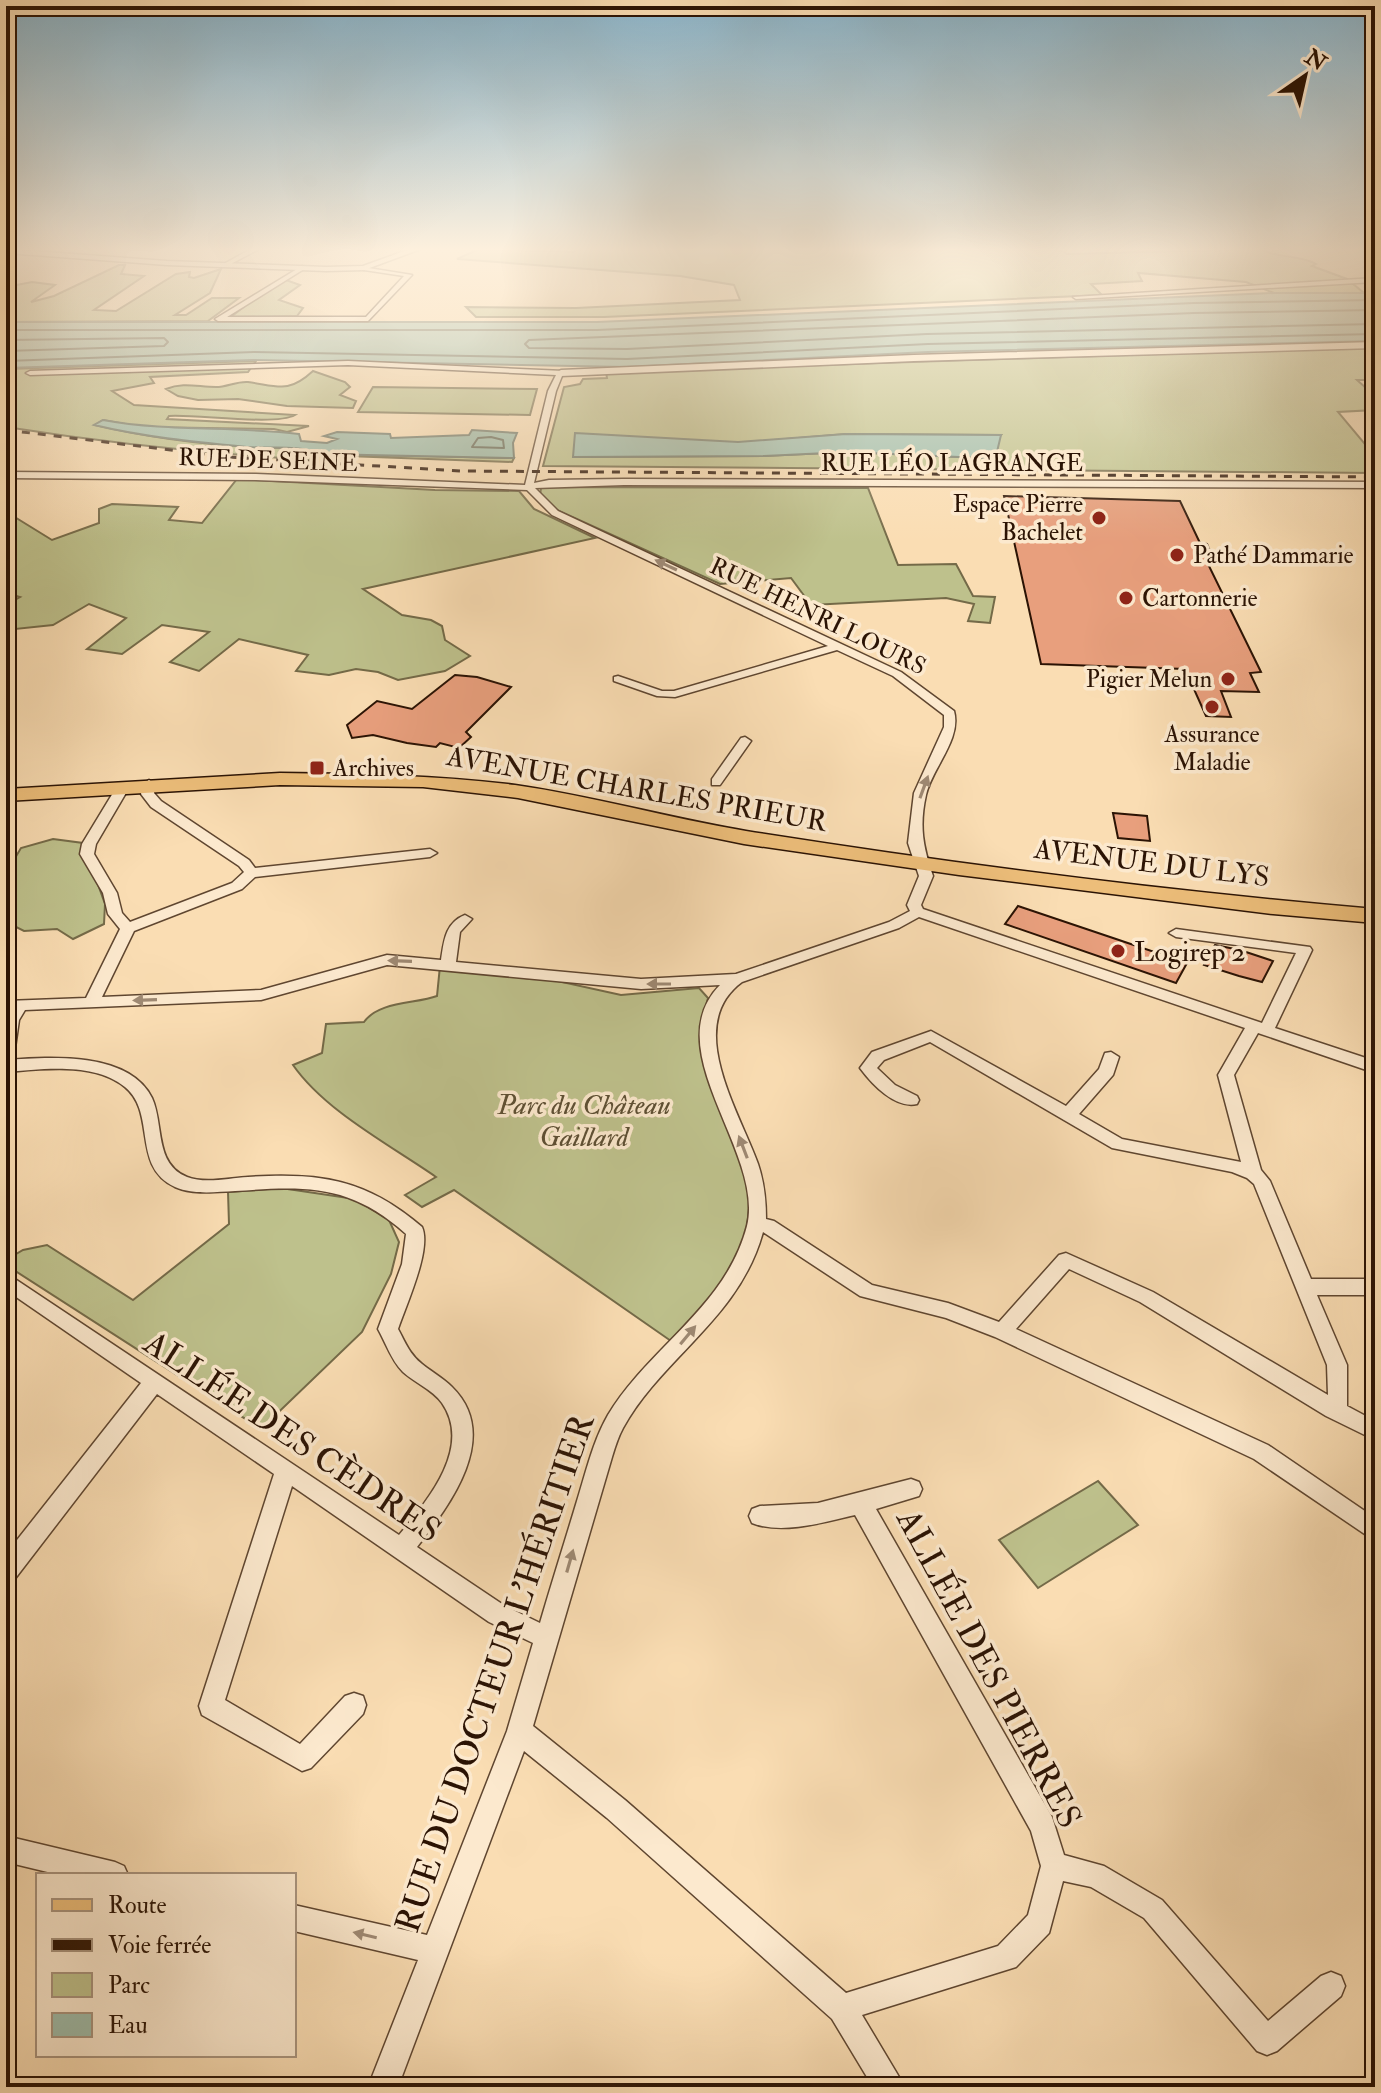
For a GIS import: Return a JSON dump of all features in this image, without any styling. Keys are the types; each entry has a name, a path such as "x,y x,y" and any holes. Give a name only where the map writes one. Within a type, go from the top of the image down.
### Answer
{"main road":[{"name":"AVENUE CHARLES PRIEUR","path":"6,795 149,784 337,777 470,786 589,805 757,839 923,862"},
{"name":"AVENUE DU LYS","path":"923,862 1273,907 1375,916"}],"street":[{"path":"30,373 348,363 561,373 878,359 1316,347"},
{"path":"529,487 555,380 561,373"},
{"name":"RUE DE SEINE","path":"6,475 256,477 424,486 529,487"},
{"name":"RUE LÉO LAGRANGE","path":"529,487 549,483 624,482 1375,485"},
{"name":"RUE HENRI LOURS","path":"529,487 555,513 897,674 950,714 950,727 920,793 915,843 923,862"},
{"path":"618,679 661,694 675,694 838,646"},
{"path":"716,782 745,741"},
{"path":"149,784 147,794 156,804 244,863 251,873"},
{"path":"124,786 89,844 87,854 110,893 115,914 128,928"},
{"path":"92,1001 128,928 237,886 251,873 430,853"},
{"path":"923,862 926,880 914,905 918,912 1375,1067"},
{"path":"6,1055 13,1006 261,995 387,960 713,988 894,925 918,912"},
{"path":"448,965 453,931 465,919"},
{"path":"1176,933 1305,950 1259,1030 1226,1075 1253,1173"},
{"path":"713,988 710,1062 758,1188 757,1223 768,1226 867,1291 948,1311 1002,1331 1261,1452 1375,1531"},
{"path":"911,1100 889,1089 868,1068 878,1056 931,1036 1118,1144 1234,1166 1253,1173 1261,1181 1337,1365 1338,1403 1333,1410"},
{"path":"1068,1115 1107,1071 1111,1057"},
{"path":"6,1066 71,1064 105,1070 126,1080 143,1097 154,1154 170,1177 191,1186 286,1180 354,1190 392,1208 416,1232 411,1264 388,1329 407,1364 448,1396 463,1436 454,1474 440,1500 401,1550"},
{"name":"RUE DU DOCTEUR L'HÉRITIER","path":"383,2087 519,1731 601,1457 617,1419 740,1270 757,1223"},
{"path":"1002,1331 1066,1260 1110,1277 1333,1410 1375,1431"},
{"name":"ALLÉE DES CÈDRES","path":"6,1280 497,1614 548,1636"},
{"path":"1306,1287 1375,1287"},
{"path":"6,1572 155,1381"},
{"path":"286,1470 211,1706 302,1759 354,1705"},
{"name":"ALLÉE DES PIERRES","path":"760,1516 787,1517 861,1504 911,1489"},
{"name":"ALLÉE DES PIERRES","path":"842,2009 1006,1957 1039,1923 1054,1866 1043,1826 861,1504"},
{"path":"519,1731 616,1809 842,2009 890,2087"},
{"path":"6,1849 107,1873"},
{"name":"ALLÉE DES PIERRES","path":"1054,1866 1095,1875 1153,1909 1267,2041 1331,1986"},
{"path":"296,1918 436,1951"}],"green space":[{"path":"1375,347 1375,380 1357,380 1375,396 1375,410 1338,412 1375,456 1375,473 543,466 564,387 580,384 583,379 607,378 606,372","holes":["846,434 1001,435 981,458 848,452 764,456 573,457"]},
{"path":"256,361 248,372 150,377 154,383 112,391 134,405 295,415 271,420 181,416 169,416 167,419 309,426 287,432 274,429 142,427 103,420 95,425 173,439 232,446 295,448 320,454 514,458 512,462 319,455 313,460 159,447 6,427 6,369"},
{"path":"313,371 345,382 350,387 340,395 356,401 353,408 287,406 238,399 198,400 178,396 166,389 185,385 220,387 244,382 282,387 297,383"},
{"path":"373,387 537,389 530,415 358,412"},
{"path":"237,479 435,490 519,491 534,509 595,538 363,589 402,615 431,620 442,626 445,640 470,656 445,671 398,680 378,672 356,669 329,675 296,671 308,655 239,639 199,671 170,662 209,632 162,625 122,654 87,649 126,618 89,604 53,625 6,630 6,605 20,597 6,593 6,517 13,516 52,540 99,523 99,509 112,504 178,507 169,520 202,523"},
{"path":"541,488 868,488 898,565 956,564 973,596 995,597 990,623 968,621 974,604 946,598 811,605 791,578 720,584 557,510 540,496"},
{"path":"53,839 83,843 105,904 104,924 73,939 57,929 24,931 6,922 6,873 21,848"},
{"name":"Parc du Château Gaillard","path":"440,966 531,979 535,976 621,995 699,988 708,998 703,1024 707,1072 748,1187 747,1227 729,1274 671,1341 454,1190 422,1207 405,1195 436,1177 340,1112 306,1082 293,1065 322,1053 326,1024 364,1022 379,1010 437,996"},
{"path":"281,1188 355,1199 389,1220 399,1242 391,1274 362,1332 261,1429 6,1265 6,1260 23,1250 47,1245 133,1300 229,1224 228,1192"},
{"path":"1098,1481 1138,1525 1038,1588 999,1540"}],"water":[{"path":"6,347 1144,347 928,352 627,367 253,360 6,368"},
{"path":"103,420 152,426 299,434 301,441 327,443 337,439 324,436 337,432 390,434 391,438 469,435 472,430 517,433 513,443 514,458 320,454 293,448 170,439 94,425"},
{"path":"575,433 738,442 846,434 1001,435 996,456 981,458 848,452 764,456 573,457"}],"building":[{"name":"Cartonnerie","path":"1004,496 1180,501 1200,543 1207,544 1214,560 1206,560 1261,672 1250,673 1259,692 1221,691 1231,717 1206,716 1185,669 1041,664"},
{"path":"455,675 477,677 511,687 466,732 471,737 459,748 440,743 436,747 407,743 373,735 352,738 347,725 377,701 412,709"},
{"path":"1113,813 1147,816 1150,841 1118,838"},
{"name":"Logirep 2","path":"1018,906 1187,963 1176,983 1005,924"},
{"path":"1215,945 1273,961 1262,982 1239,976 1204,965"}],"railway":[{"path":"6,430 229,457 461,471 1375,477"}],"place":[{"name":"Espace Pierre Bachelet","path":"1099,518"},
{"name":"Pathé Dammarie","path":"1177,555"},
{"name":"Cartonnerie","path":"1126,598"},
{"name":"Pigier Melun","path":"1228,679"},
{"name":"Assurance Maladie","path":"1212,707"},
{"name":"Archives","path":"317,768"},
{"name":"Logirep 2","path":"1118,951"}]}
